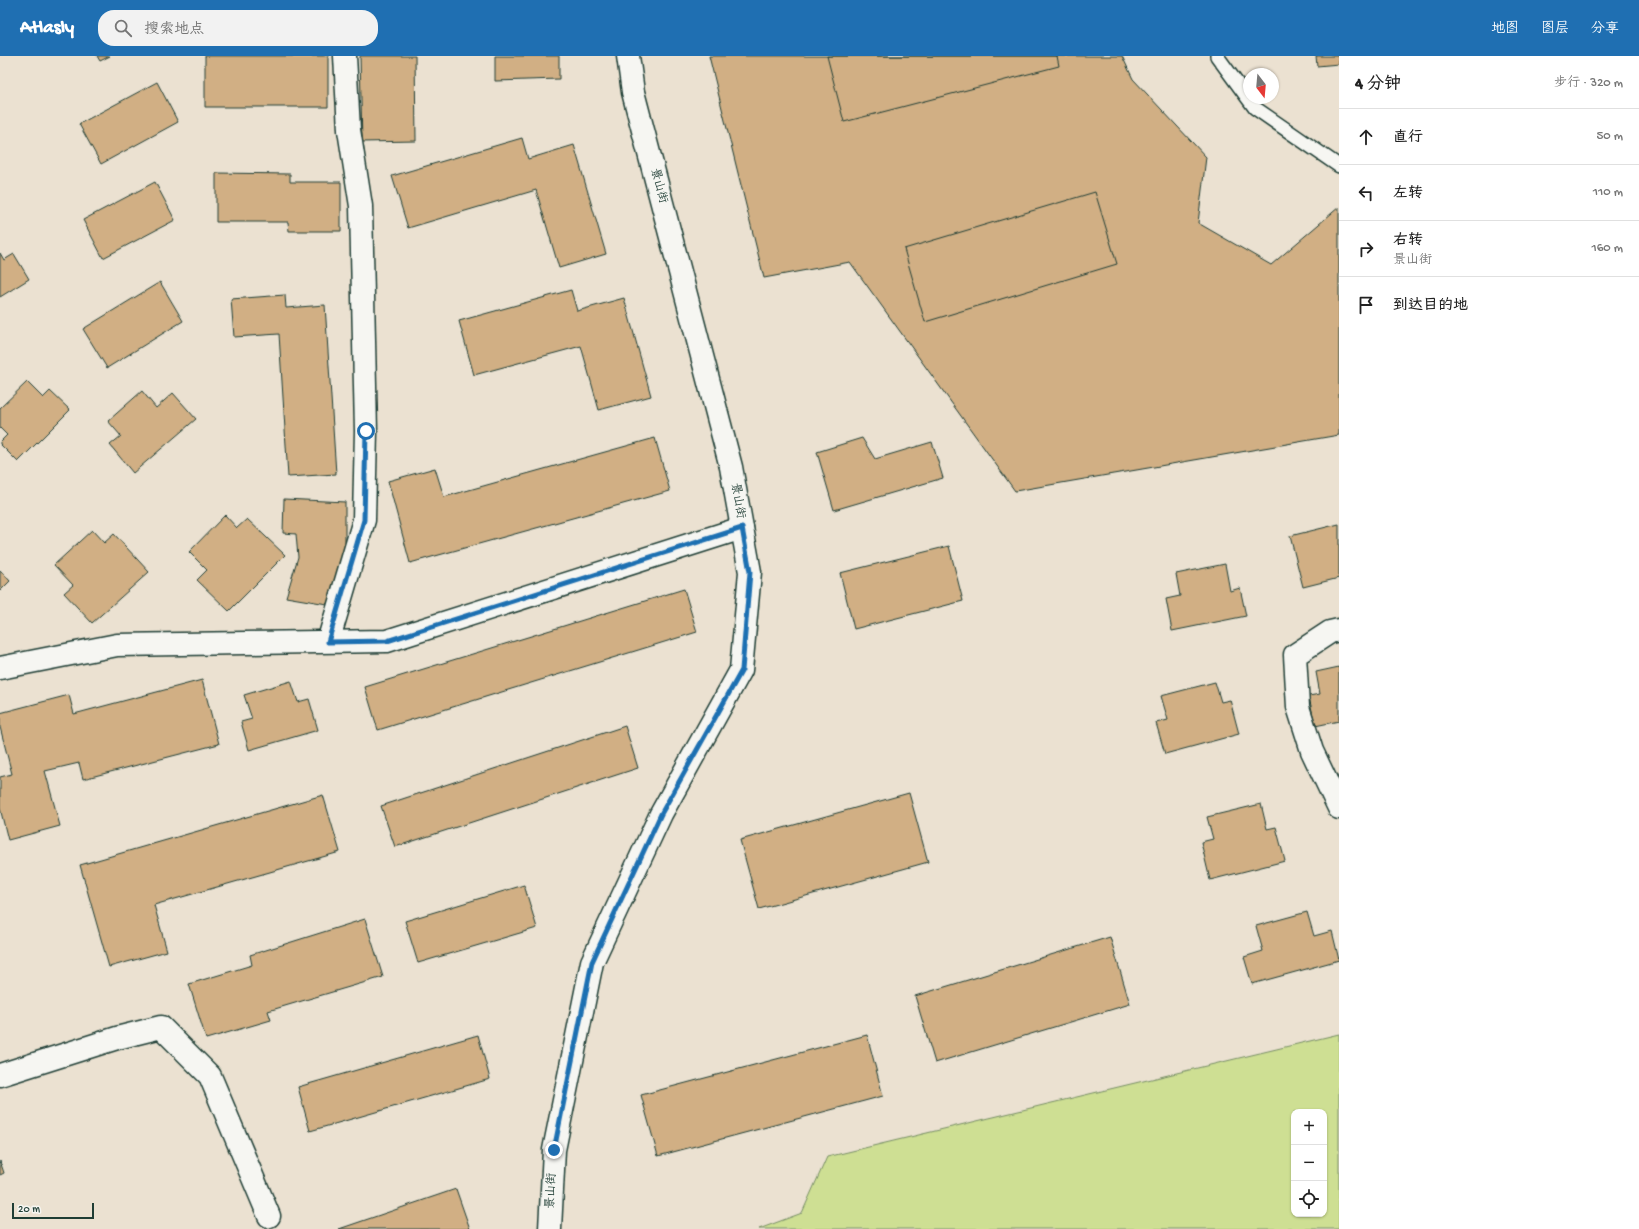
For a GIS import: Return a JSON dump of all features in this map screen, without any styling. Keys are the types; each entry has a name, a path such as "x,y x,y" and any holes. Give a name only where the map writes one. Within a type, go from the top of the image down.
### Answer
{"street":[{"path":"328,642 364,520 366,431 361,206 349,130 345,56"},
{"name":"景山街","path":"550,1229 554,1150 592,962 661,814 742,670 750,572 731,467 633,92 628,56"},
{"path":"0,668 117,645 387,641 742,528"},
{"path":"1339,630 1330,632 1295,655 1298,707 1312,751 1339,808"},
{"path":"0,1075 117,1038 161,1027 210,1076 269,1216"}],"lane":[{"path":"1217,56 1255,108 1339,166"}],"green space":[{"path":"1339,1034 1339,1229 759,1229 802,1213 827,1157"}],"building":[{"path":"97,56 110,56 100,61"},
{"path":"205,56 328,56 328,107 205,107"},
{"path":"360,56 415,56 416,141 362,142"},
{"path":"495,56 559,56 559,79 495,81"},
{"path":"709,56 1122,56 1133,79 1206,157 1198,223 1271,265 1339,207 1339,435 1015,491 850,262 764,278"},
{"path":"827,56 1057,56 1059,66 844,122"},
{"path":"1316,56 1339,56 1339,64 1317,66"},
{"path":"157,82 178,122 101,164 79,124"},
{"path":"522,138 528,159 574,145 606,254 559,268 536,190 408,228 392,176"},
{"path":"216,173 290,174 290,182 341,182 341,231 289,231 288,222 216,222"},
{"path":"155,182 175,220 103,258 83,220"},
{"path":"1095,192 1117,264 925,322 904,249"},
{"path":"0,253 4,260 14,254 29,279 0,297"},
{"path":"160,282 183,321 107,368 83,329"},
{"path":"571,290 577,311 624,298 651,396 599,410 581,346 474,375 459,321"},
{"path":"285,295 286,308 325,305 336,474 288,477 279,334 234,337 231,299"},
{"path":"27,382 43,398 50,391 70,410 18,462 0,444 0,442 7,435 0,428 0,408"},
{"path":"142,391 156,408 173,393 196,419 133,473 110,445 121,436 108,421"},
{"path":"655,438 670,491 410,563 388,481 435,468 444,497"},
{"path":"862,438 875,459 932,442 943,478 834,510 817,452"},
{"path":"284,499 345,502 345,561 327,604 286,597 298,557 296,534 283,533"},
{"path":"225,515 237,528 247,519 285,555 229,611 197,580 207,570 189,552"},
{"path":"1339,524 1339,578 1303,587 1290,536"},
{"path":"92,530 104,543 114,534 149,572 92,623 64,593 73,585 54,565"},
{"path":"949,546 963,601 854,629 840,573"},
{"path":"1225,564 1230,591 1240,588 1246,616 1172,631 1166,599 1180,596 1176,574"},
{"path":"0,570 10,581 0,591"},
{"path":"684,589 697,632 378,730 365,687"},
{"path":"1339,667 1339,721 1315,726 1309,696 1320,694 1316,672"},
{"path":"202,680 219,744 83,779 79,763 45,771 60,826 8,840 0,808 0,777 12,774 0,727 0,713 69,695 74,714"},
{"path":"291,681 298,702 309,699 318,730 249,750 241,722 252,719 244,695"},
{"path":"1215,682 1221,702 1230,700 1239,734 1165,754 1156,723 1168,720 1161,696"},
{"path":"625,726 638,768 395,847 381,806"},
{"path":"909,793 928,862 759,909 740,840"},
{"path":"323,795 340,852 154,905 167,951 109,967 80,865"},
{"path":"1261,804 1267,829 1276,827 1285,861 1210,880 1201,842 1213,839 1207,817"},
{"path":"524,885 537,928 418,963 405,921"},
{"path":"1307,912 1314,936 1332,931 1339,960 1252,984 1244,957 1263,951 1256,926"},
{"path":"365,919 383,977 268,1011 271,1020 206,1039 189,984 252,965 250,955"},
{"path":"1110,937 1130,1004 935,1063 915,996"},
{"path":"478,1035 490,1079 310,1131 298,1087"},
{"path":"867,1035 883,1096 658,1156 641,1095"},
{"path":"0,1161 4,1173 0,1175"},
{"path":"456,1189 470,1229 339,1229"}],"route":[{"path":"366,431 364,520 328,642 387,641 742,528 750,572 742,670 661,814 592,962 554,1150"}]}
